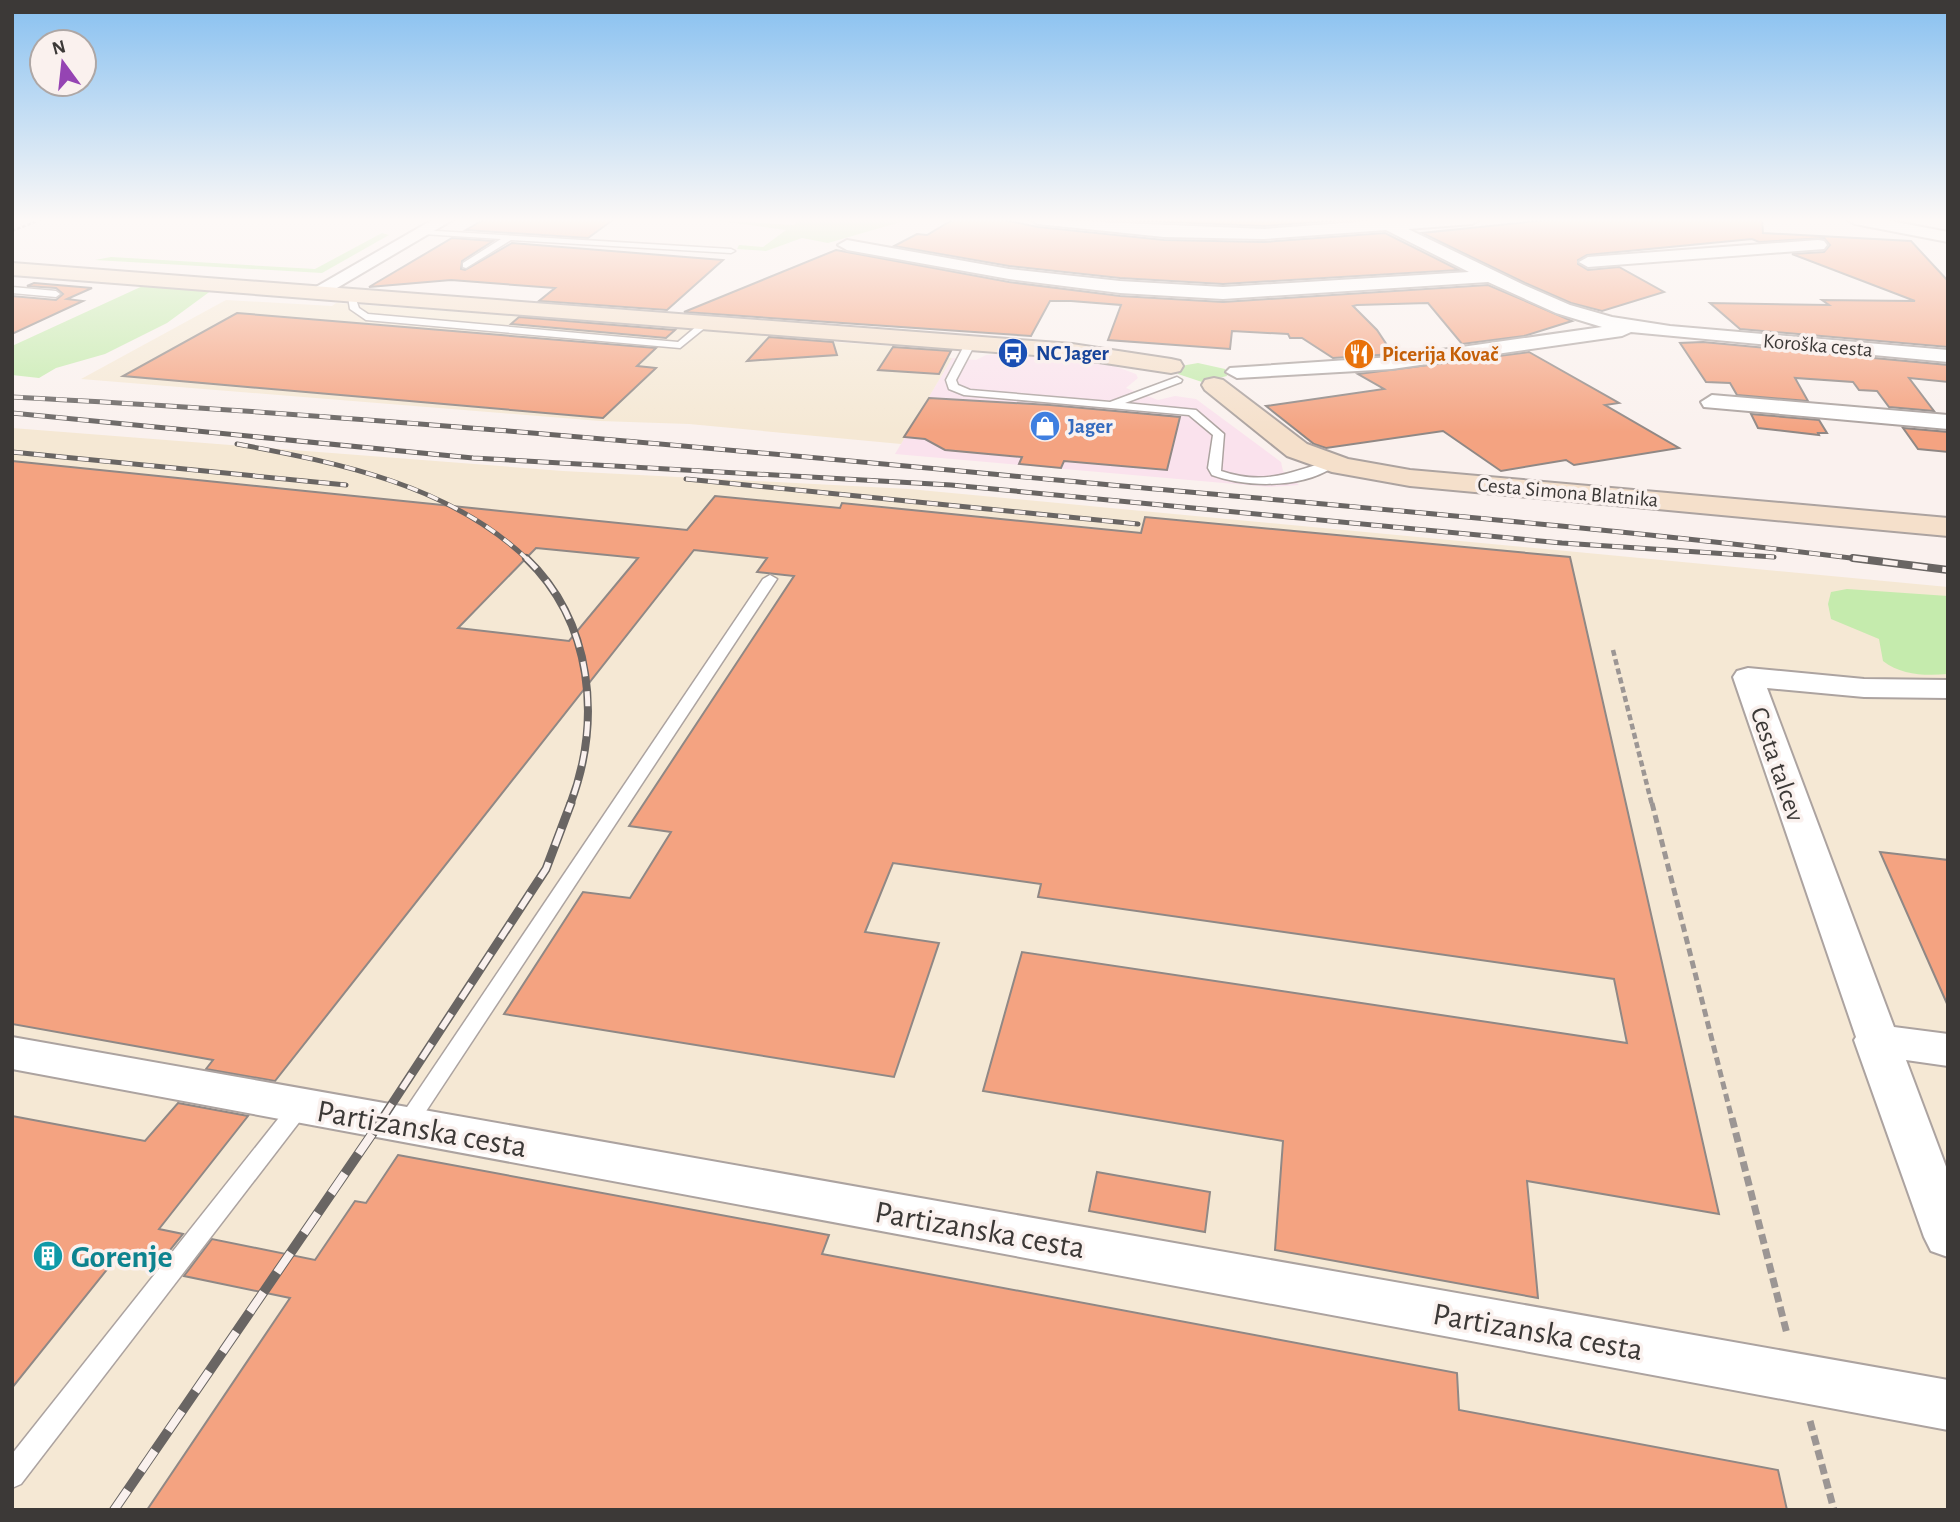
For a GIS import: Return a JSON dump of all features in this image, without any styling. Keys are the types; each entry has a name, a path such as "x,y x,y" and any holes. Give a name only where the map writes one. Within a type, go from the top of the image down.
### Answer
{"street":[{"path":"305,290 1072,351 1180,369 1223,373 1392,363 1616,332 1631,327"},
{"path":"1172,290 1223,293 1270,290"},
{"name":"Koroška cesta","path":"1522,290 1563,309 1631,327 1948,356"},
{"name":"Cesta Simona Blatnika","path":"1223,373 1297,450 1332,463 1410,478 1948,527"},
{"path":"1712,402 1948,422"},
{"name":"Cesta talcev","path":"1875,1040 1748,677 1864,688 1948,688"},
{"path":"1875,1040 1948,1050"},
{"path":"1875,1040 1939,1192 1948,1237"},
{"name":"Partizanska cesta","path":"12,1053 1948,1405"}],"lane":[{"path":"12,290 56,294"},
{"path":"970,344 951,380 953,387 968,393 1192,412 1219,434 1214,468 1216,473 1227,478 1283,480 1304,476 1332,463"},
{"path":"1111,405 1180,369"},
{"path":"406,1125 770,579"},
{"path":"12,1475 300,1106"}],"path":[{"path":"1613,650 1834,1510"}],"shaded area":[{"path":"226,300 332,306 336,303 678,327 769,335 758,349 835,342 944,350 941,357 952,358 901,444 689,424 600,421 81,379"},
{"path":"1009,353 1106,363 1136,374 1138,378 1126,388 1158,400 1175,396 1196,399 1281,462 1283,471 1299,485 1269,487 895,454 952,358 976,360 986,355"},
{"path":"12,428 563,471 909,489 1948,587 1948,1510 12,1510"}],"green space":[{"path":"134,290 212,290 167,323 105,354 56,368 39,378 12,375 12,346"},
{"path":"1198,363 1225,369 1227,376 1202,382 1178,374 1181,366"},
{"path":"1847,589 1948,596 1948,674 1905,672 1890,666 1883,661 1879,639 1831,619 1828,604 1831,592"}],"building":[{"path":"58,290 87,290 67,299 83,301 12,334 12,296 56,300 63,294"},
{"path":"553,290 689,290 667,310 539,301"},
{"path":"738,290 1073,290 1120,296 1223,302 1410,290 1500,290 1572,321 1524,336 1462,344 1428,303 1357,305 1353,306 1377,330 1393,354 1333,358 1302,338 1290,338 1288,334 1232,331 1230,349 1108,340 1121,305 1071,301 1050,301 1031,336 684,312"},
{"path":"1541,290 1664,292 1602,311 1571,303"},
{"path":"1886,290 1948,290 1948,347 1740,329 1710,303 1829,305 1822,300 1915,301"},
{"path":"237,313 656,348 637,366 656,368 603,418 123,376"},
{"path":"519,317 675,330 666,338 511,324"},
{"path":"769,337 833,342 837,355 747,361"},
{"path":"1703,342 1948,365 1948,382 1909,378 1934,411 1889,407 1877,391 1859,390 1853,382 1795,378 1808,401 1737,395 1730,383 1706,382 1680,343"},
{"path":"893,347 951,351 939,374 878,370"},
{"path":"1529,352 1619,403 1605,405 1679,448 1574,465 1566,460 1501,471 1443,431 1326,448 1314,444 1266,406 1384,389 1358,374"},
{"name":"Jager","path":"929,398 1050,405 1180,417 1167,470 1064,461 1061,468 1019,464 1022,457 945,450 925,439 904,437"},
{"path":"1751,414 1819,420 1827,433 1818,433 1819,435 1758,428"},
{"path":"1903,428 1948,432 1948,452 1918,449"},
{"path":"12,461 687,530 715,496 840,508 842,503 1141,533 1145,517 1570,557 1719,1214 1527,1181 1538,1298 1275,1250 1283,1141 983,1091 1022,952 1627,1043 1614,979 1038,897 1041,884 893,863 865,932 939,943 894,1077 504,1014 583,892 630,898 671,832 629,826 794,576 757,572 767,558 694,550 275,1081 206,1069 213,1060 12,1024","holes":["536,548 638,558 569,641 458,628"]},
{"path":"1880,852 1948,860 1948,1006"},
{"path":"178,1103 248,1116 159,1229 183,1234 154,1270 113,1262 12,1388 12,1116 145,1141"},
{"path":"398,1155 829,1235 822,1254 1457,1373 1459,1410 1778,1470 1787,1510 147,1510 290,1298 184,1276 212,1239 315,1260 355,1201 366,1203"},
{"path":"1097,1172 1210,1192 1205,1232 1089,1211"}],"railway":[{"path":"12,397 274,413 665,444 1564,526 1867,560"},
{"path":"12,413 473,458 951,485 1562,543 1774,557"},
{"path":"237,444 354,469 429,495 497,534 527,559"},
{"path":"12,452 346,485"},
{"path":"686,479 1138,524"},
{"path":"1853,558 1948,570"},
{"path":"527,559 548,584 566,612 578,642 585,674 588,707 586,740 570,805"},
{"path":"382,1119 546,869 571,803"},
{"path":"114,1510 383,1118"}],"place":[{"name":"NC Jager","path":"1013,353"},
{"name":"Picerija Kovač","path":"1359,354"},
{"name":"Jager","path":"1045,426"},
{"name":"Gorenje","path":"48,1256"}]}
